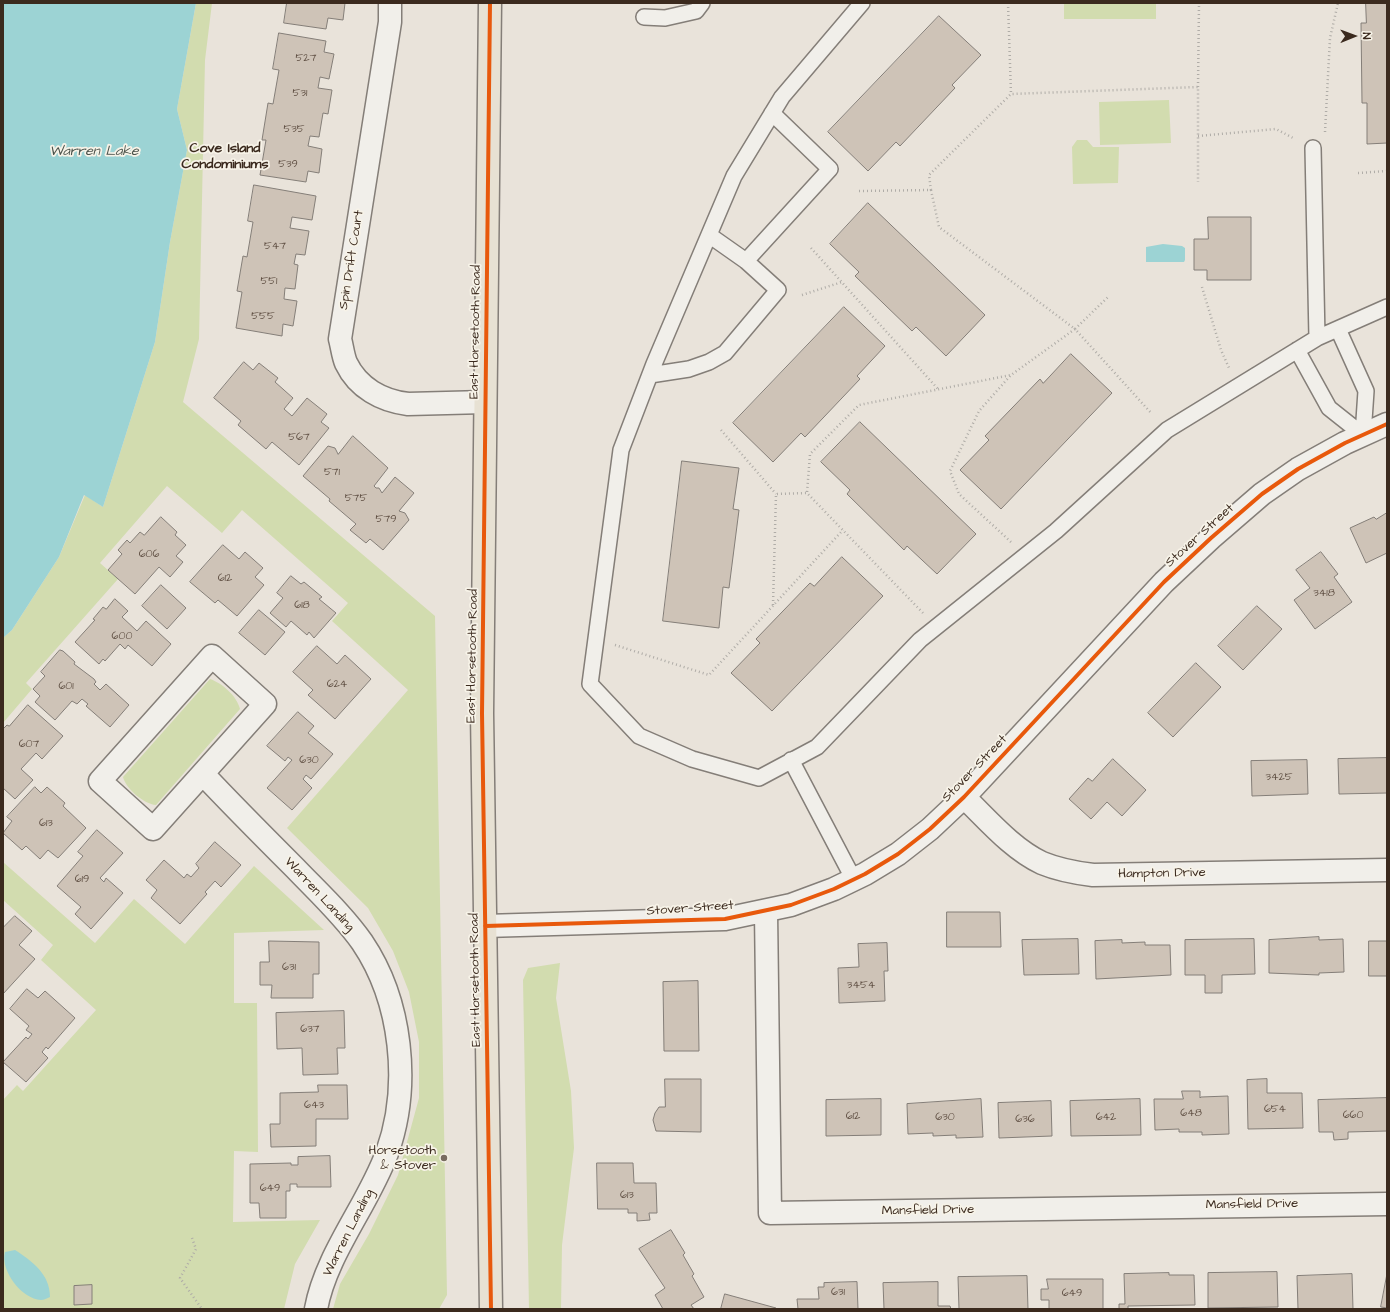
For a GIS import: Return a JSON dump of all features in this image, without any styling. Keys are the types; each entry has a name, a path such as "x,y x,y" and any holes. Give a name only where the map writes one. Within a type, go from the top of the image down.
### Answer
{"main road":[{"name":"East Horsetooth Road","path":"490,3 482,713 491,1309"}],"street":[{"name":"Spin Drift Court","path":"390,3 390,22 340,339 346,363 360,383 375,395 399,403 408,404 485,402"},
{"name":"Stover Street","path":"485,926 692,921 725,918 766,912 827,892 854,880 898,854 930,829 964,797 1164,582 1211,538 1262,494 1298,469 1387,424"},
{"path":"212,656 265,704 202,774 153,829 100,781 212,656"},
{"name":"Warren Landing","path":"202,774 337,910 362,943 378,972 388,996 398,1036 400,1069 398,1111 388,1152 375,1181 331,1263 316,1309"},
{"name":"Hampton Drive","path":"964,797 1018,847 1041,862 1066,871 1093,875 1387,870"},
{"name":"Mansfield Drive","path":"766,912 770,1213 1387,1204"}],"lane":[{"path":"644,17 665,18 696,11 702,3"},
{"path":"862,3 782,96 734,176 650,375 621,450 590,684 639,736 692,760 759,778 817,747 920,640 1056,531 1167,430 1316,338 1387,308"},
{"path":"746,261 830,169 772,113"},
{"path":"1313,148 1316,338"},
{"path":"650,375 689,368 709,362 725,353 778,290 746,261 709,235"},
{"path":"1338,329 1366,391 1363,435"},
{"path":"1297,350 1329,408 1363,435"},
{"path":"791,760 854,880"}],"path":[{"path":"1008,3 1011,94"},
{"path":"1198,3 1198,182"},
{"path":"1198,136 1276,129 1313,148 1324,147 1330,38 1338,3"},
{"path":"1167,430 1075,329 938,227 929,175 1011,94 1198,87"},
{"path":"1358,173 1387,171"},
{"path":"860,191 931,190"},
{"path":"811,248 938,390"},
{"path":"802,295 842,282"},
{"path":"1202,287 1221,350 1237,387"},
{"path":"1026,556 959,494 950,471 979,411 1011,375 1075,329 1109,296"},
{"path":"807,493 810,454 859,405 1011,375"},
{"path":"721,430 776,494 773,605"},
{"path":"776,494 807,493 936,627"},
{"path":"595,639 708,675 843,530"},
{"path":"192,1238 196,1249 180,1278 202,1309"}],"green space":[{"path":"196,3 212,3 205,60 199,339 183,402 435,616 447,1295 439,1309 333,1309 340,1284 369,1234 398,1175 419,1098 419,1042 409,992 393,951 368,908 287,828 408,690 332,621 348,603 242,510 222,533 167,486 100,563 118,579 26,683 32,689 3,723 3,638 12,630 59,557 85,495 103,507 155,342 170,242 187,150 177,109"},
{"path":"1064,3 1156,3 1156,19 1064,19"},
{"path":"1169,100 1171,143 1100,145 1099,102"},
{"path":"1077,140 1087,140 1093,147 1119,147 1118,183 1073,184 1072,147"},
{"path":"210,679 219,684 236,699 240,709 156,805 146,802 132,791 123,777"},
{"path":"3,862 95,943 134,899 185,944 254,866 324,930 234,933 234,1003 257,1003 258,1152 234,1151 233,1222 320,1220 295,1264 284,1309 3,1309 3,1100 17,1085 23,1091 96,1010 41,960 53,945 3,900"},
{"path":"560,963 556,998 571,1091 574,1148 562,1245 561,1309 529,1309 523,980 528,968"}],"water":[{"name":"Warren Lake","path":"3,3 196,3 177,109 187,150 170,242 155,342 103,507 84,495 59,557 12,630 3,638"},
{"path":"1163,244 1182,246 1185,248 1184,262 1146,262 1146,247"},
{"path":"15,1250 39,1269 47,1282 50,1297 42,1300 34,1298 27,1295 14,1283 9,1275 4,1259 5,1252"}],"building":[{"path":"287,3 345,3 343,20 328,18 326,29 284,23"},
{"path":"1366,3 1387,3 1387,143 1367,144 1367,103 1362,103 1361,23 1366,23"},
{"path":"939,16 981,55 952,85 955,88 900,146 896,142 868,171 828,132"},
{"path":"279,33 326,41 324,52 334,54 329,79 320,77 318,88 332,90 328,114 323,113 319,137 310,136 308,146 322,149 319,173 308,171 306,182 260,175 266,140 262,140 268,103 273,104 279,70 273,69"},
{"path":"254,185 316,196 312,220 292,217 290,228 309,231 305,255 296,254 294,264 298,265 295,289 285,288 284,299 297,301 293,326 283,324 282,336 236,328 242,292 237,291 243,256 247,257 253,222 248,221"},
{"path":"868,203 985,315 946,356 916,327 912,331 855,276 859,272 830,244"},
{"path":"1208,217 1251,217 1251,280 1207,280 1207,270 1194,270 1194,239 1208,239"},
{"path":"844,307 885,346 857,376 860,379 805,437 801,433 773,462 733,423"},
{"path":"1071,354 1112,393 1001,509 960,470 989,440 985,436 1040,379 1043,383"},
{"path":"244,362 253,370 259,363 278,378 275,382 293,398 284,409 292,416 307,398 327,414 321,422 329,428 299,465 272,442 266,449 238,425 241,421 214,398"},
{"path":"860,422 976,534 937,574 907,546 904,550 847,494 850,490 821,462"},
{"path":"353,436 388,468 374,486 376,488 379,488 382,493 395,477 414,493 399,511 405,513 409,520 383,550 370,539 366,543 350,530 356,524 303,476 328,446 335,448 338,454"},
{"path":"682,461 739,468 733,509 739,510 729,588 723,587 719,628 663,621"},
{"path":"1387,513 1387,553 1366,563 1350,528 1374,517 1376,519"},
{"path":"161,517 177,532 175,535 186,545 176,556 183,562 170,577 159,567 135,594 108,570 122,554 118,550 127,540 130,543 140,532 144,535"},
{"path":"223,545 239,559 245,552 263,568 255,577 264,585 237,616 218,600 215,603 190,582"},
{"path":"1321,552 1338,574 1334,577 1352,602 1315,629 1294,600 1310,588 1296,570"},
{"path":"842,557 883,596 772,711 731,673 760,643 756,639 810,583 814,586"},
{"path":"291,576 301,584 304,582 322,597 319,599 336,613 314,638 309,632 307,635 291,621 286,627 270,613 283,598 277,593"},
{"path":"161,585 186,608 167,629 142,606"},
{"path":"115,599 128,611 122,617 137,631 146,621 171,644 152,666 128,645 125,649 120,644 105,661 103,659 99,664 75,642 95,620 93,619 103,607 106,609"},
{"path":"1257,606 1282,629 1243,670 1218,646"},
{"path":"259,610 285,632 265,655 239,633"},
{"path":"317,646 337,664 345,655 371,679 335,719 308,695 313,690 293,672"},
{"path":"60,650 75,662 74,664 94,679 96,682 94,684 100,690 106,684 129,705 110,727 86,706 88,704 82,699 77,704 72,701 55,720 35,702 40,696 33,689 45,676 41,672"},
{"path":"1196,663 1221,687 1173,737 1148,713"},
{"path":"28,705 63,736 42,759 36,753 21,769 33,780 15,799 3,788 3,729 7,725 9,726"},
{"path":"298,712 314,726 308,733 333,754 311,779 306,775 303,779 312,788 292,810 267,788 292,760 288,757 285,761 267,746"},
{"path":"1387,758 1387,793 1339,794 1338,759"},
{"path":"1113,759 1146,790 1122,816 1107,802 1091,819 1069,799 1088,778 1092,781"},
{"path":"1307,760 1308,794 1252,796 1251,761"},
{"path":"35,787 41,793 47,787 65,803 63,806 86,828 58,858 48,850 40,859 26,846 22,850 3,833 12,821 7,817"},
{"path":"97,830 123,853 100,878 104,882 106,878 123,893 91,929 75,914 81,907 57,886 83,856 78,852"},
{"path":"215,842 241,865 221,887 215,881 205,892 207,894 180,924 151,898 157,890 146,880 164,860 184,878 187,874 191,877 199,868 196,864"},
{"path":"947,912 1000,912 1001,947 947,947"},
{"path":"15,916 32,931 19,945 35,959 3,994 3,928"},
{"path":"1319,937 1319,940 1343,939 1344,972 1319,973 1319,975 1269,973 1269,940"},
{"path":"1078,939 1079,974 1024,975 1022,940"},
{"path":"1254,939 1255,974 1222,975 1222,993 1205,993 1205,975 1185,975 1185,940"},
{"path":"1122,940 1122,943 1145,942 1145,945 1170,945 1171,975 1096,979 1095,941"},
{"path":"269,941 319,942 319,974 313,974 313,998 271,998 272,985 260,985 260,962 269,962"},
{"path":"1369,941 1387,941 1387,976 1369,976"},
{"path":"887,943 888,971 884,971 885,1001 839,1003 838,968 859,967 858,944"},
{"path":"698,981 699,1051 664,1051 663,982"},
{"path":"27,989 38,998 45,991 75,1018 48,1049 46,1047 42,1052 48,1058 26,1082 3,1062 26,1037 28,1039 32,1034 26,1030 29,1026 10,1009"},
{"path":"344,1011 345,1048 337,1048 338,1074 303,1075 302,1048 277,1049 276,1013"},
{"path":"665,1079 701,1079 701,1132 656,1131 653,1120 659,1107 665,1107"},
{"path":"1267,1079 1267,1093 1302,1093 1303,1128 1248,1129 1247,1080"},
{"path":"318,1085 347,1085 348,1119 316,1119 316,1146 271,1147 270,1124 280,1124 280,1093 318,1092"},
{"path":"1182,1091 1200,1091 1200,1098 1228,1096 1229,1134 1202,1135 1202,1132 1179,1132 1179,1129 1155,1130 1154,1099 1183,1099"},
{"path":"1387,1098 1387,1131 1348,1132 1348,1139 1334,1140 1333,1132 1319,1132 1318,1100"},
{"path":"881,1099 881,1135 826,1136 826,1100"},
{"path":"981,1099 983,1137 956,1138 956,1135 933,1136 933,1133 908,1134 907,1104"},
{"path":"1140,1099 1141,1135 1071,1136 1070,1101"},
{"path":"1051,1101 1052,1136 999,1138 998,1103"},
{"path":"330,1156 331,1187 297,1187 297,1184 290,1184 290,1191 286,1191 286,1218 260,1218 259,1203 250,1203 250,1164 291,1163 291,1165 298,1165 298,1157"},
{"path":"597,1163 633,1163 634,1183 656,1183 657,1213 649,1213 650,1220 637,1221 637,1213 628,1213 628,1209 598,1209"},
{"path":"671,1230 685,1253 683,1255 694,1274 692,1276 704,1297 691,1305 694,1309 663,1309 655,1295 665,1288 639,1249"},
{"path":"1277,1272 1278,1307 1208,1308 1208,1273"},
{"path":"1169,1273 1169,1275 1194,1275 1195,1305 1128,1306 1128,1309 1119,1309 1119,1304 1125,1304 1124,1274"},
{"path":"1352,1274 1353,1309 1298,1309 1297,1276"},
{"path":"1387,1274 1387,1308 1381,1307"},
{"path":"1027,1276 1028,1309 959,1309 958,1277"},
{"path":"1047,1279 1103,1279 1103,1309 1049,1309 1049,1300 1041,1300 1041,1289 1048,1289"},
{"path":"857,1282 858,1309 798,1309 797,1299 819,1299 818,1287 824,1287 824,1283"},
{"path":"938,1282 938,1306 950,1306 951,1309 884,1309 883,1283"},
{"path":"92,1285 92,1304 74,1305 74,1286"},
{"path":"725,1294 776,1308 776,1309 721,1309"}],"cycle path":[{"path":"490,3 482,713 491,1309"},
{"path":"485,926 725,919 791,905 834,889 865,874 898,854 930,829 964,797 1164,582 1211,538 1262,494 1298,469 1345,443 1387,424"}],"place":[{"name":"Horsetooth & Stover","path":"444,1158"}],"district":[{"name":"Cove Island Condominiums","path":"225,158"}]}
